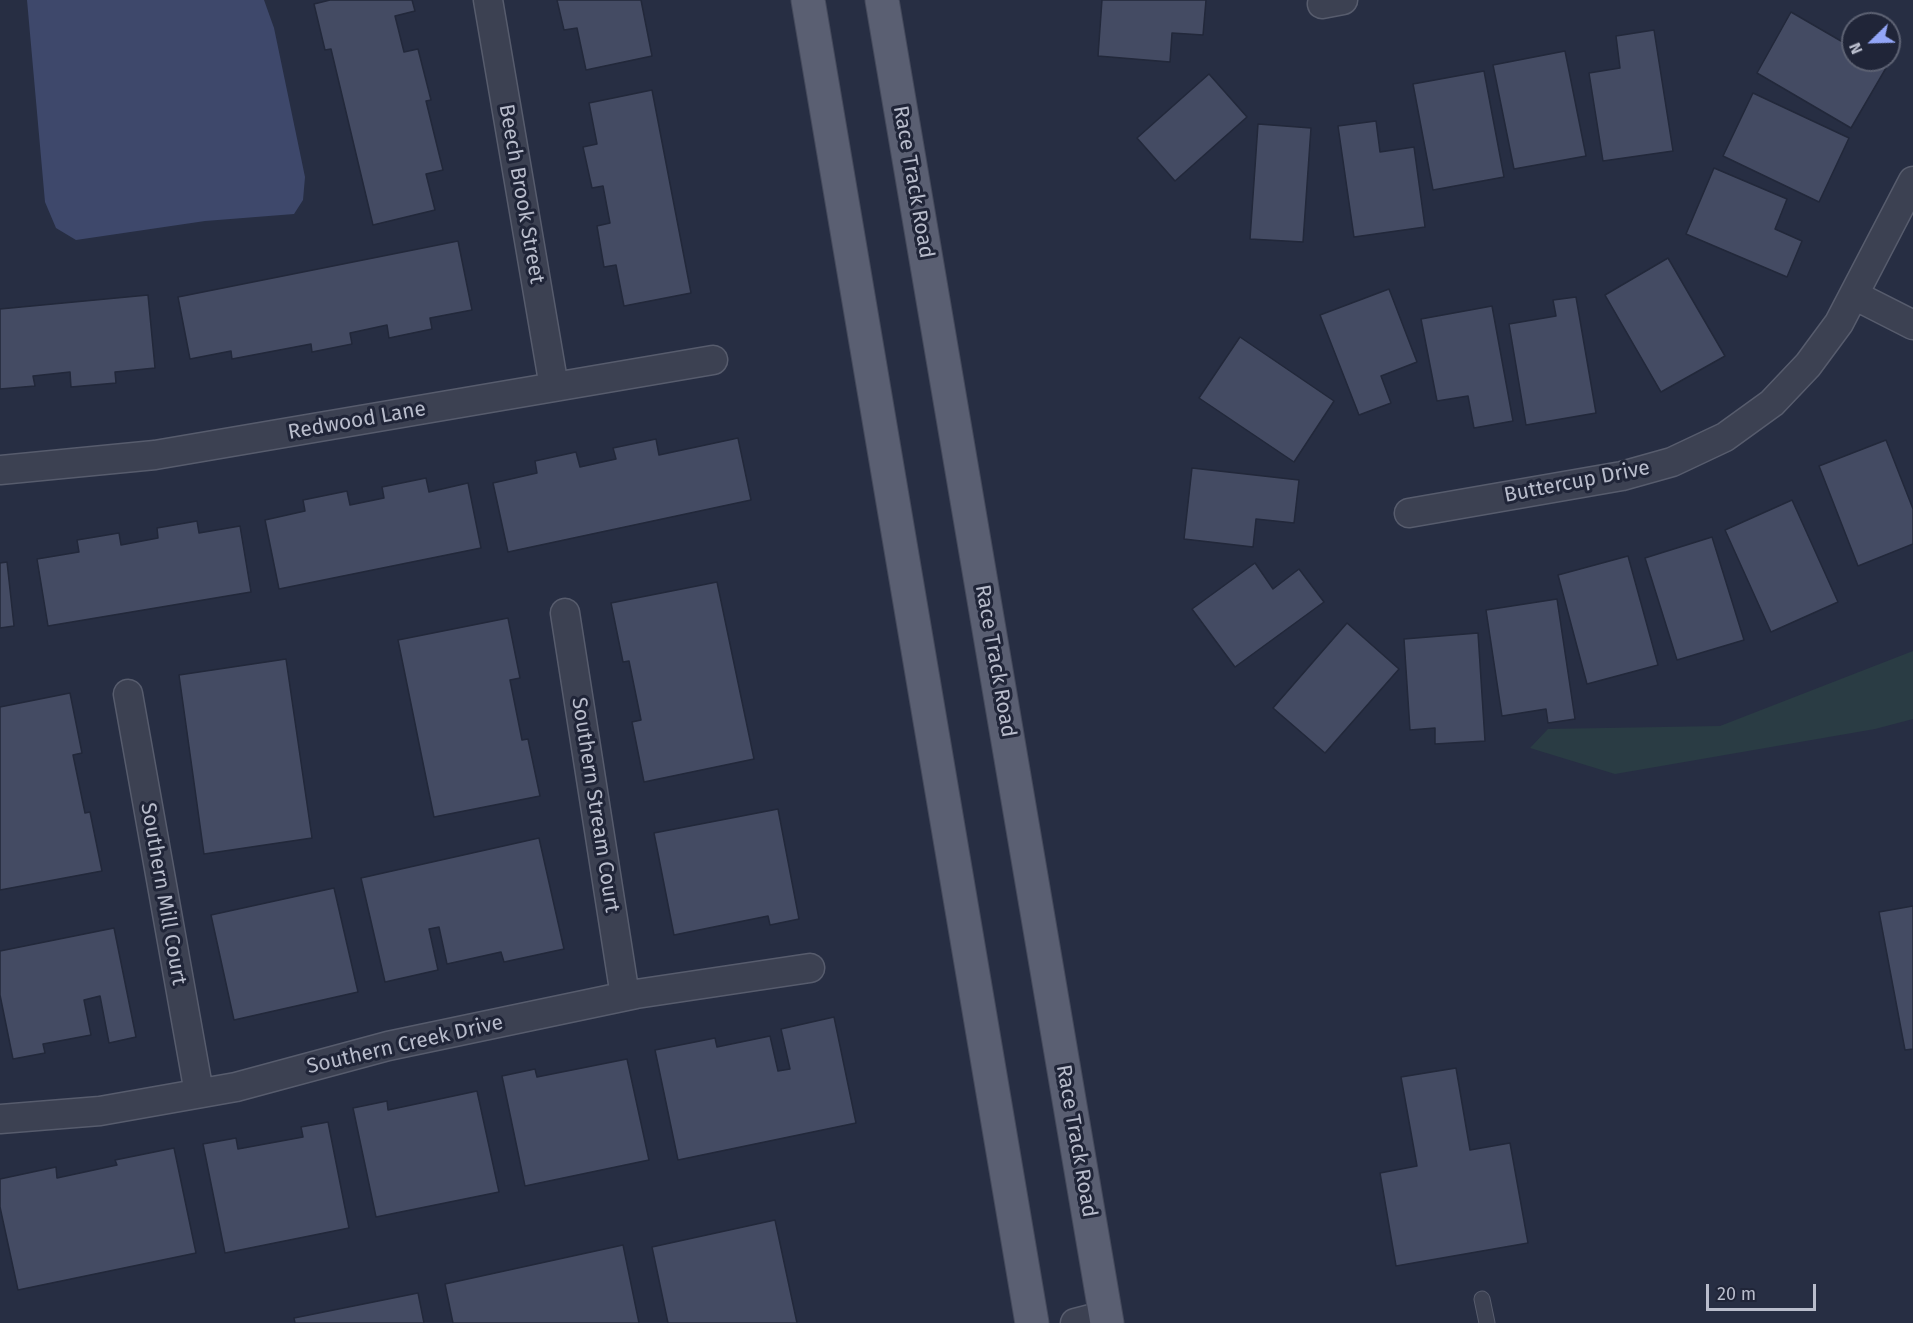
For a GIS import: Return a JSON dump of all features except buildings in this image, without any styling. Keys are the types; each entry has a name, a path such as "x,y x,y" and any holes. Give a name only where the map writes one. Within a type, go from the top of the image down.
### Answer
{"main road":[{"path":"808,0 1032,1323"},
{"name":"Race Track Road","path":"882,0 1096,1320"}],"street":[{"name":"Beech Brook Street","path":"488,0 555,387"},
{"name":"Buttercup Drive","path":"1409,513 1622,476 1672,462 1725,436 1772,403 1808,366 1839,323 1910,197"},
{"path":"1854,295 1913,325"},
{"name":"Redwood Lane","path":"0,470 156,455 713,360"},
{"name":"Southern Stream Court","path":"566,613 625,996"},
{"name":"Southern Mill Court","path":"128,694 199,1094"},
{"name":"Southern Creek Drive","path":"0,1119 100,1111 199,1094 236,1087 388,1046 625,996 810,968"}],"lane":[{"path":"1482,1299 1487,1323"}],"shaded area":[{"path":"1913,651 1913,719 1875,729 1615,774 1530,748 1548,729 1720,726"}],"water":[{"path":"27,0 264,0 274,28 305,177 303,200 294,214 205,221 76,240 56,228 45,202"}]}
